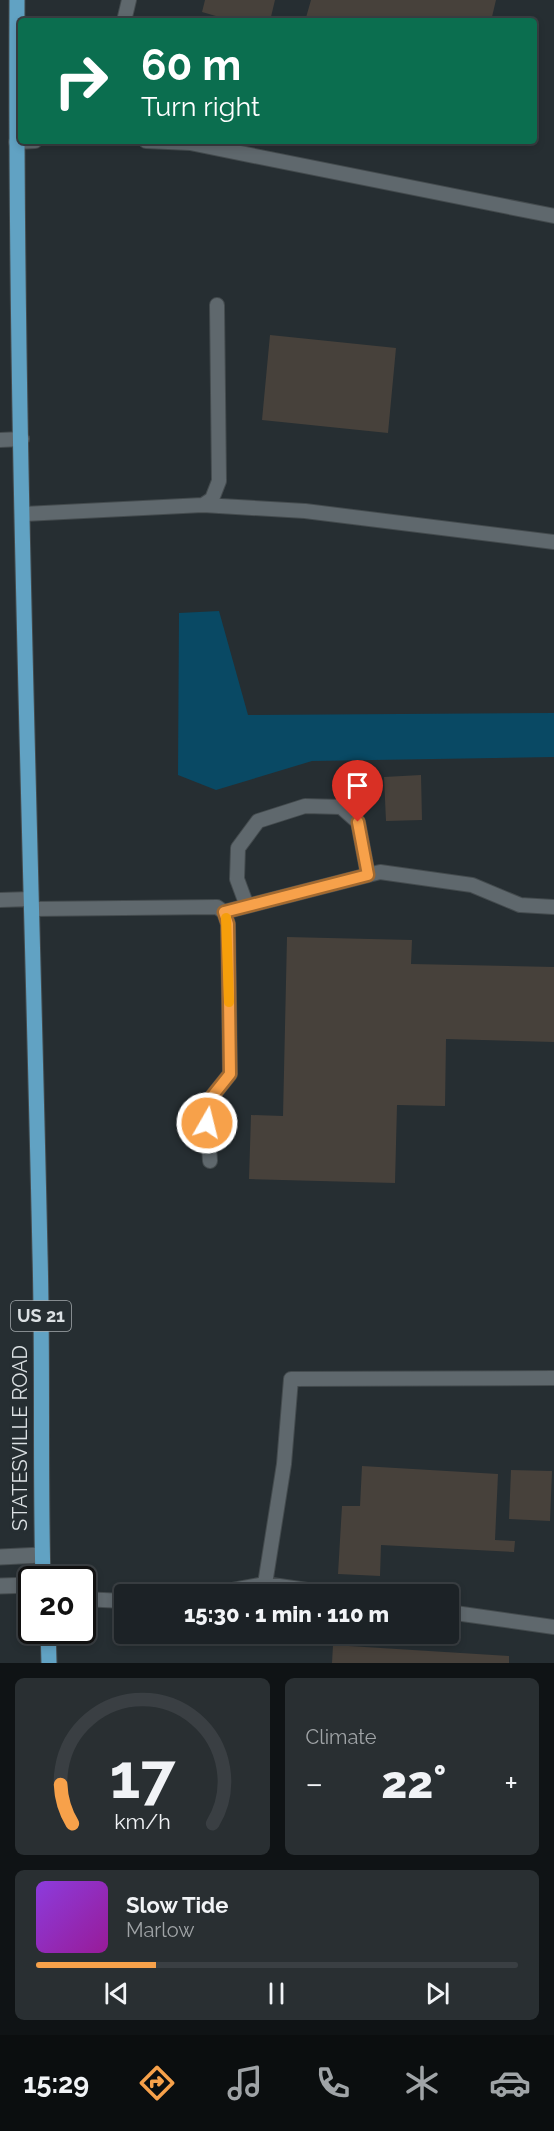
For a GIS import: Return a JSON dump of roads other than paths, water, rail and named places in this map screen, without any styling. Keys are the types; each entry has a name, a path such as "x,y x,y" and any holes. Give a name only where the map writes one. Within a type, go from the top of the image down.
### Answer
{"main road":[{"name":"STATESVILLE ROAD","path":"17,0 16,142 40,1257 42,1566"},
{"path":"48,1644 49,1663"}],"street":[{"path":"0,1557 42,1555"},
{"path":"0,1586 18,1585"}],"lane":[{"path":"125,18 129,0"},
{"path":"195,144 554,216"},
{"path":"203,505 212,499 219,481 217,305"},
{"path":"0,440 22,439"},
{"path":"24,514 203,505 305,511 554,542"},
{"path":"247,906 237,879 238,848 258,821 305,806 341,807 358,822 368,875"},
{"path":"224,912 380,872 472,885 520,905 554,907"},
{"path":"0,900 31,904 217,907 224,912 228,924 230,1074 206,1104 210,1161"},
{"path":"265,1584 284,1464 291,1379 554,1378"},
{"path":"96,1600 114,1601"},
{"path":"459,1614 554,1627"}]}
